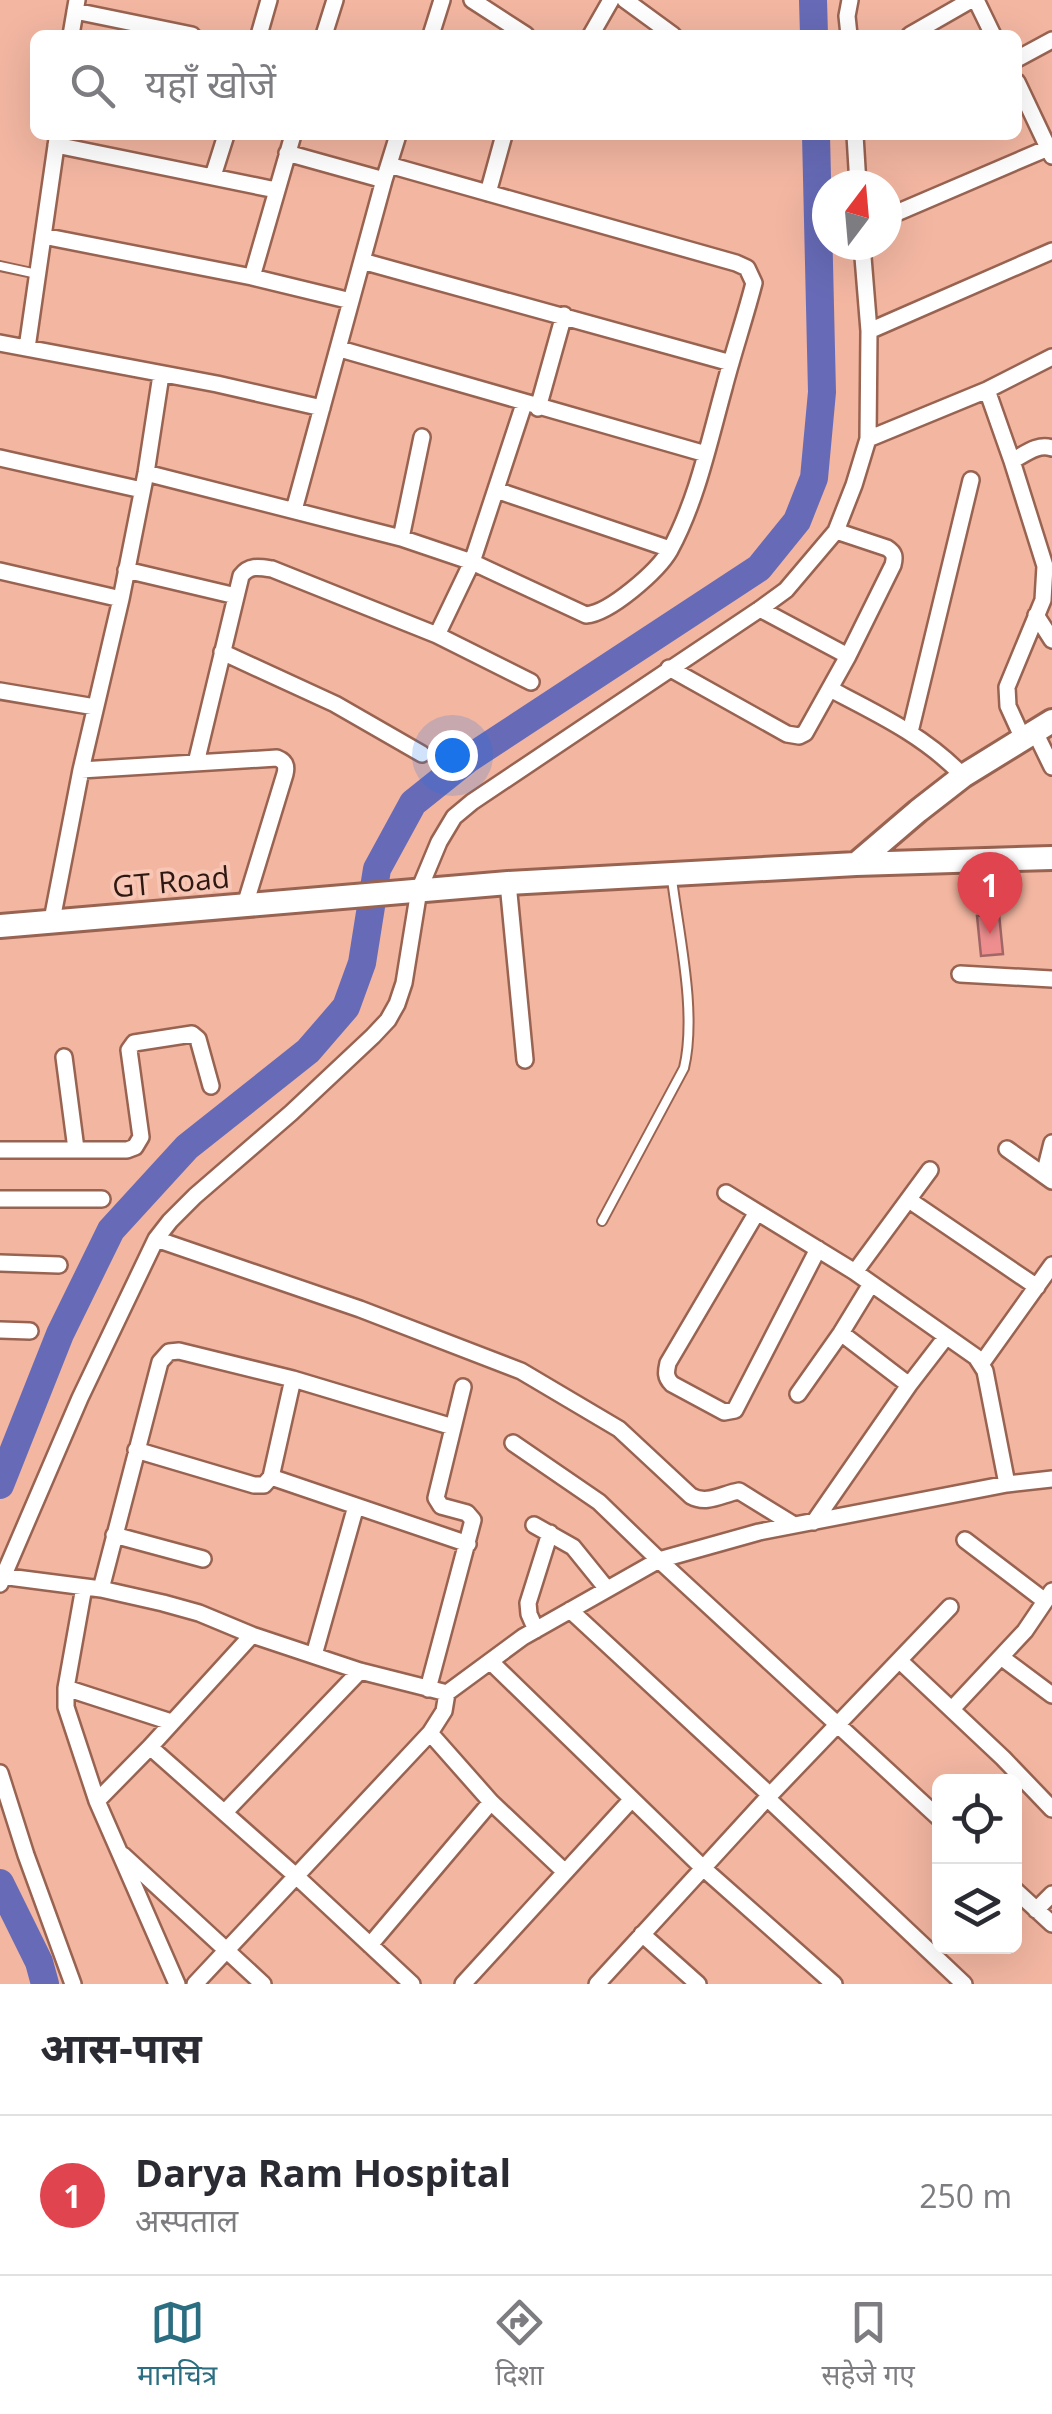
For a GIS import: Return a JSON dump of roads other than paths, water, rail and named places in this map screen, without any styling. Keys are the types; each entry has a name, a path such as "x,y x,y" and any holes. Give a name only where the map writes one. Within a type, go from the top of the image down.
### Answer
{"main road":[{"path":"856,864 963,776 1037,731"},
{"name":"GT Road","path":"0,926 508,884 856,864 1052,858"}],"street":[{"path":"260,30 269,0"},
{"path":"326,30 335,0"},
{"path":"433,30 442,0"},
{"path":"472,0 518,30"},
{"path":"594,30 611,0"},
{"path":"624,0 666,30"},
{"path":"850,0 850,30"},
{"path":"919,30 973,0 991,30"},
{"path":"73,30 76,5 173,30"},
{"path":"1022,55 1052,40"},
{"path":"902,211 1050,152 1022,93"},
{"path":"27,348 56,140 276,190"},
{"path":"213,176 224,140"},
{"path":"252,277 292,140"},
{"path":"294,510 396,140"},
{"path":"488,193 503,140"},
{"path":"855,140 857,170"},
{"path":"146,473 401,538 472,562 586,615 601,612 658,568 685,516 754,283 747,268 488,193 288,154"},
{"path":"43,236 252,277 351,301"},
{"path":"869,331 1052,251"},
{"path":"448,1693 360,1671 200,1613 93,1588 1,1579 107,1338 156,1239 196,1196 388,1020 404,983 412,891 454,816 786,590 836,531 868,439 869,331 863,260"},
{"path":"362,261 731,362"},
{"path":"437,635 472,562 564,315"},
{"path":"0,344 218,384 322,408"},
{"path":"340,349 706,454"},
{"path":"868,439 987,390 1052,357"},
{"path":"52,920 146,473 161,375"},
{"path":"987,390 1045,566 1045,594 1008,686 1008,706 1037,731 1052,767"},
{"path":"401,538 422,437"},
{"path":"1012,461 1044,445 1052,448"},
{"path":"0,458 142,490"},
{"path":"910,732 971,480"},
{"path":"496,490 670,549"},
{"path":"669,668 793,736 805,733 848,656 895,557 887,548 836,531"},
{"path":"196,763 236,596 244,572 258,567 272,569 437,635 531,682"},
{"path":"126,570 236,596"},
{"path":"0,571 120,599"},
{"path":"760,608 848,656"},
{"path":"1036,615 1052,640"},
{"path":"222,652 335,704 422,754"},
{"path":"830,689 910,732 944,756 963,776"},
{"path":"0,691 95,706"},
{"path":"81,770 282,760 286,774 245,905"},
{"path":"508,884 525,1060"},
{"path":"960,974 1052,979"},
{"path":"0,1150 127,1150 139,1143 129,1050 134,1043 192,1034 198,1039 211,1086"},
{"path":"64,1056 76,1149"},
{"path":"1006,1149 1048,1178 1052,1143"},
{"path":"856,1272 930,1170"},
{"path":"726,1193 856,1272 976,1356 982,1364 1007,1484"},
{"path":"0,1199 102,1199"},
{"path":"908,1200 1037,1288"},
{"path":"757,1212 668,1363 666,1372 672,1384 724,1412 735,1410 818,1249"},
{"path":"156,1239 360,1308 521,1371 619,1428 691,1496 707,1500 740,1491 794,1526"},
{"path":"0,1263 59,1265"},
{"path":"982,1364 1052,1265"},
{"path":"798,1394 871,1284"},
{"path":"0,1330 30,1331"},
{"path":"840,1333 909,1385"},
{"path":"814,1522 946,1337"},
{"path":"177,1984 98,1801 66,1708 66,1688 93,1588 114,1535 160,1362 169,1352 178,1351 293,1379 453,1427"},
{"path":"136,1450 254,1486 264,1485 272,1476 293,1379"},
{"path":"428,1689 473,1520 441,1506 436,1498 463,1387"},
{"path":"513,1443 598,1502 932,1811"},
{"path":"272,1476 468,1544"},
{"path":"195,1984 430,1733 444,1711 448,1693 536,1630 659,1560 759,1532 1007,1484 1052,1479"},
{"path":"314,1654 356,1506"},
{"path":"536,1630 528,1614 528,1603 542,1529 573,1547 607,1589"},
{"path":"114,1535 202,1559"},
{"path":"952,1709 1002,1657 1048,1596 965,1540"},
{"path":"597,1984 950,1606"},
{"path":"570,1610 964,1984"},
{"path":"98,1801 252,1635"},
{"path":"1002,1657 1052,1695"},
{"path":"900,1660 1052,1808"},
{"path":"491,1662 703,1868 834,1984"},
{"path":"225,1812 360,1671"},
{"path":"66,1688 172,1722"},
{"path":"430,1733 491,1802 565,1872"},
{"path":"150,1747 412,1984"},
{"path":"0,1772 73,1984"},
{"path":"463,1984 632,1798"},
{"path":"370,1945 491,1802"},
{"path":"120,1852 263,1984"},
{"path":"1036,1910 1052,1894"},
{"path":"1022,1897 1052,1924"},
{"path":"642,1934 698,1984"}],"lane":[{"path":"0,266 38,274"},
{"path":"602,1220 684,1068 688,1050 689,1018 672,874"}],"waterway":[{"path":"813,0 814,30"},
{"path":"0,1485 60,1334 111,1230 187,1147 308,1051 346,1007 362,963 377,869 413,803 468,759 759,568 797,521 814,478 822,392 816,140"},
{"path":"0,1883 39,1962 45,1984"}],"place":[{"name":"Darya Ram Hospital","path":"990,934"}]}
